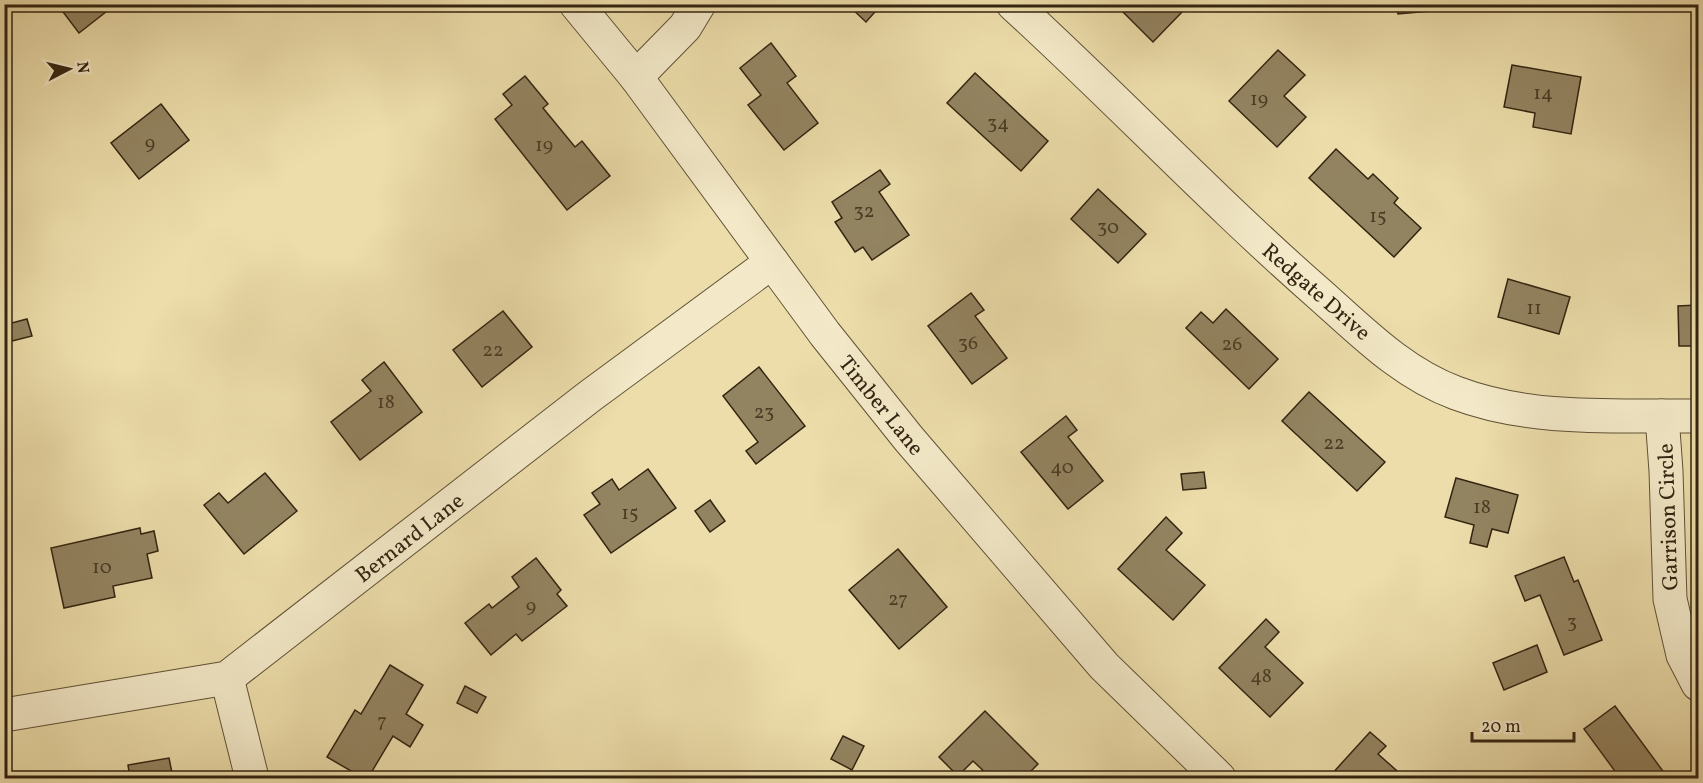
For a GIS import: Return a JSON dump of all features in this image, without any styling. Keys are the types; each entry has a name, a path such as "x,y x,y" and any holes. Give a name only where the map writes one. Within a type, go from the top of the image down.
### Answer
{"street":[{"name":"Timber Lane","path":"576,4 636,77 825,334 909,439 1104,666 1219,778"},
{"path":"636,77 685,27 699,4"},
{"name":"Redgate Drive","path":"1012,4 1066,53 1279,259 1405,368 1454,392 1495,405 1558,415 1698,416"},
{"name":"Bernard Lane","path":"4,715 227,678 590,396 772,262"},
{"name":"Garrison Circle","path":"1662,416 1670,599 1683,655 1698,684"},
{"path":"227,678 252,778"}],"building":[{"path":"57,4 116,4 79,33"},
{"path":"847,4 882,4 866,22"},
{"path":"1115,4 1174,4 1182,12 1153,42"},
{"path":"1397,4 1440,4 1441,10 1398,14"},
{"path":"771,43 796,76 787,83 818,123 784,150 748,105 761,95 740,68"},
{"path":"1278,50 1305,75 1284,96 1306,117 1277,147 1229,101"},
{"path":"1512,65 1581,77 1571,134 1533,127 1535,113 1504,107"},
{"path":"975,73 1048,141 1021,171 947,103"},
{"path":"525,76 548,104 543,108 575,147 582,141 610,176 567,210 495,119 512,105 503,94"},
{"path":"161,104 189,140 139,179 111,143"},
{"path":"1336,149 1368,179 1373,174 1398,198 1394,203 1421,228 1394,257 1309,178"},
{"path":"880,170 890,184 879,192 909,235 872,260 863,247 855,252 835,222 842,218 832,202"},
{"path":"1098,189 1146,234 1118,263 1071,219"},
{"path":"1508,279 1570,297 1559,334 1498,317"},
{"path":"971,293 984,310 975,316 1007,358 972,384 928,326"},
{"path":"1698,305 1698,346 1679,346 1678,306"},
{"path":"1226,309 1278,359 1249,389 1186,328 1201,312 1213,323"},
{"path":"503,311 532,347 482,387 453,350"},
{"path":"27,319 32,336 4,343 4,325"},
{"path":"384,362 422,412 360,460 331,422 371,391 362,380"},
{"path":"759,367 805,426 756,464 746,451 758,442 723,396"},
{"path":"1309,392 1385,462 1357,491 1282,421"},
{"path":"1066,416 1077,430 1068,437 1103,481 1068,509 1021,452"},
{"path":"648,469 676,508 611,553 584,515 600,504 592,493 612,479 619,490"},
{"path":"1204,472 1206,488 1183,490 1181,474"},
{"path":"265,473 297,511 244,554 204,505 219,493 228,503"},
{"path":"1456,478 1518,495 1508,533 1492,529 1487,547 1470,543 1474,525 1445,517"},
{"path":"710,500 725,521 710,532 695,511"},
{"path":"1166,517 1182,533 1166,550 1205,585 1173,620 1118,569"},
{"path":"140,528 141,534 154,531 158,551 147,554 152,578 113,586 115,597 64,608 51,548"},
{"path":"898,549 947,607 899,649 849,590"},
{"path":"1564,557 1574,582 1578,580 1602,640 1564,655 1540,595 1525,601 1515,576"},
{"path":"536,558 561,590 557,594 567,606 522,641 516,634 491,655 465,623 489,604 492,608 519,587 512,577"},
{"path":"1266,619 1279,632 1265,647 1303,683 1270,717 1219,668"},
{"path":"1537,645 1547,672 1504,690 1493,663"},
{"path":"390,665 423,685 406,714 423,725 410,747 393,736 368,778 363,778 327,757 355,710 361,714"},
{"path":"465,686 486,697 477,713 457,703"},
{"path":"1615,706 1668,778 1620,778 1584,729"},
{"path":"985,711 1038,764 1024,778 991,778 973,761 958,776 939,757"},
{"path":"1370,732 1386,746 1378,754 1405,778 1334,778 1330,776"},
{"path":"843,736 864,746 852,770 831,759"},
{"path":"169,758 173,778 130,778 128,765"}]}
